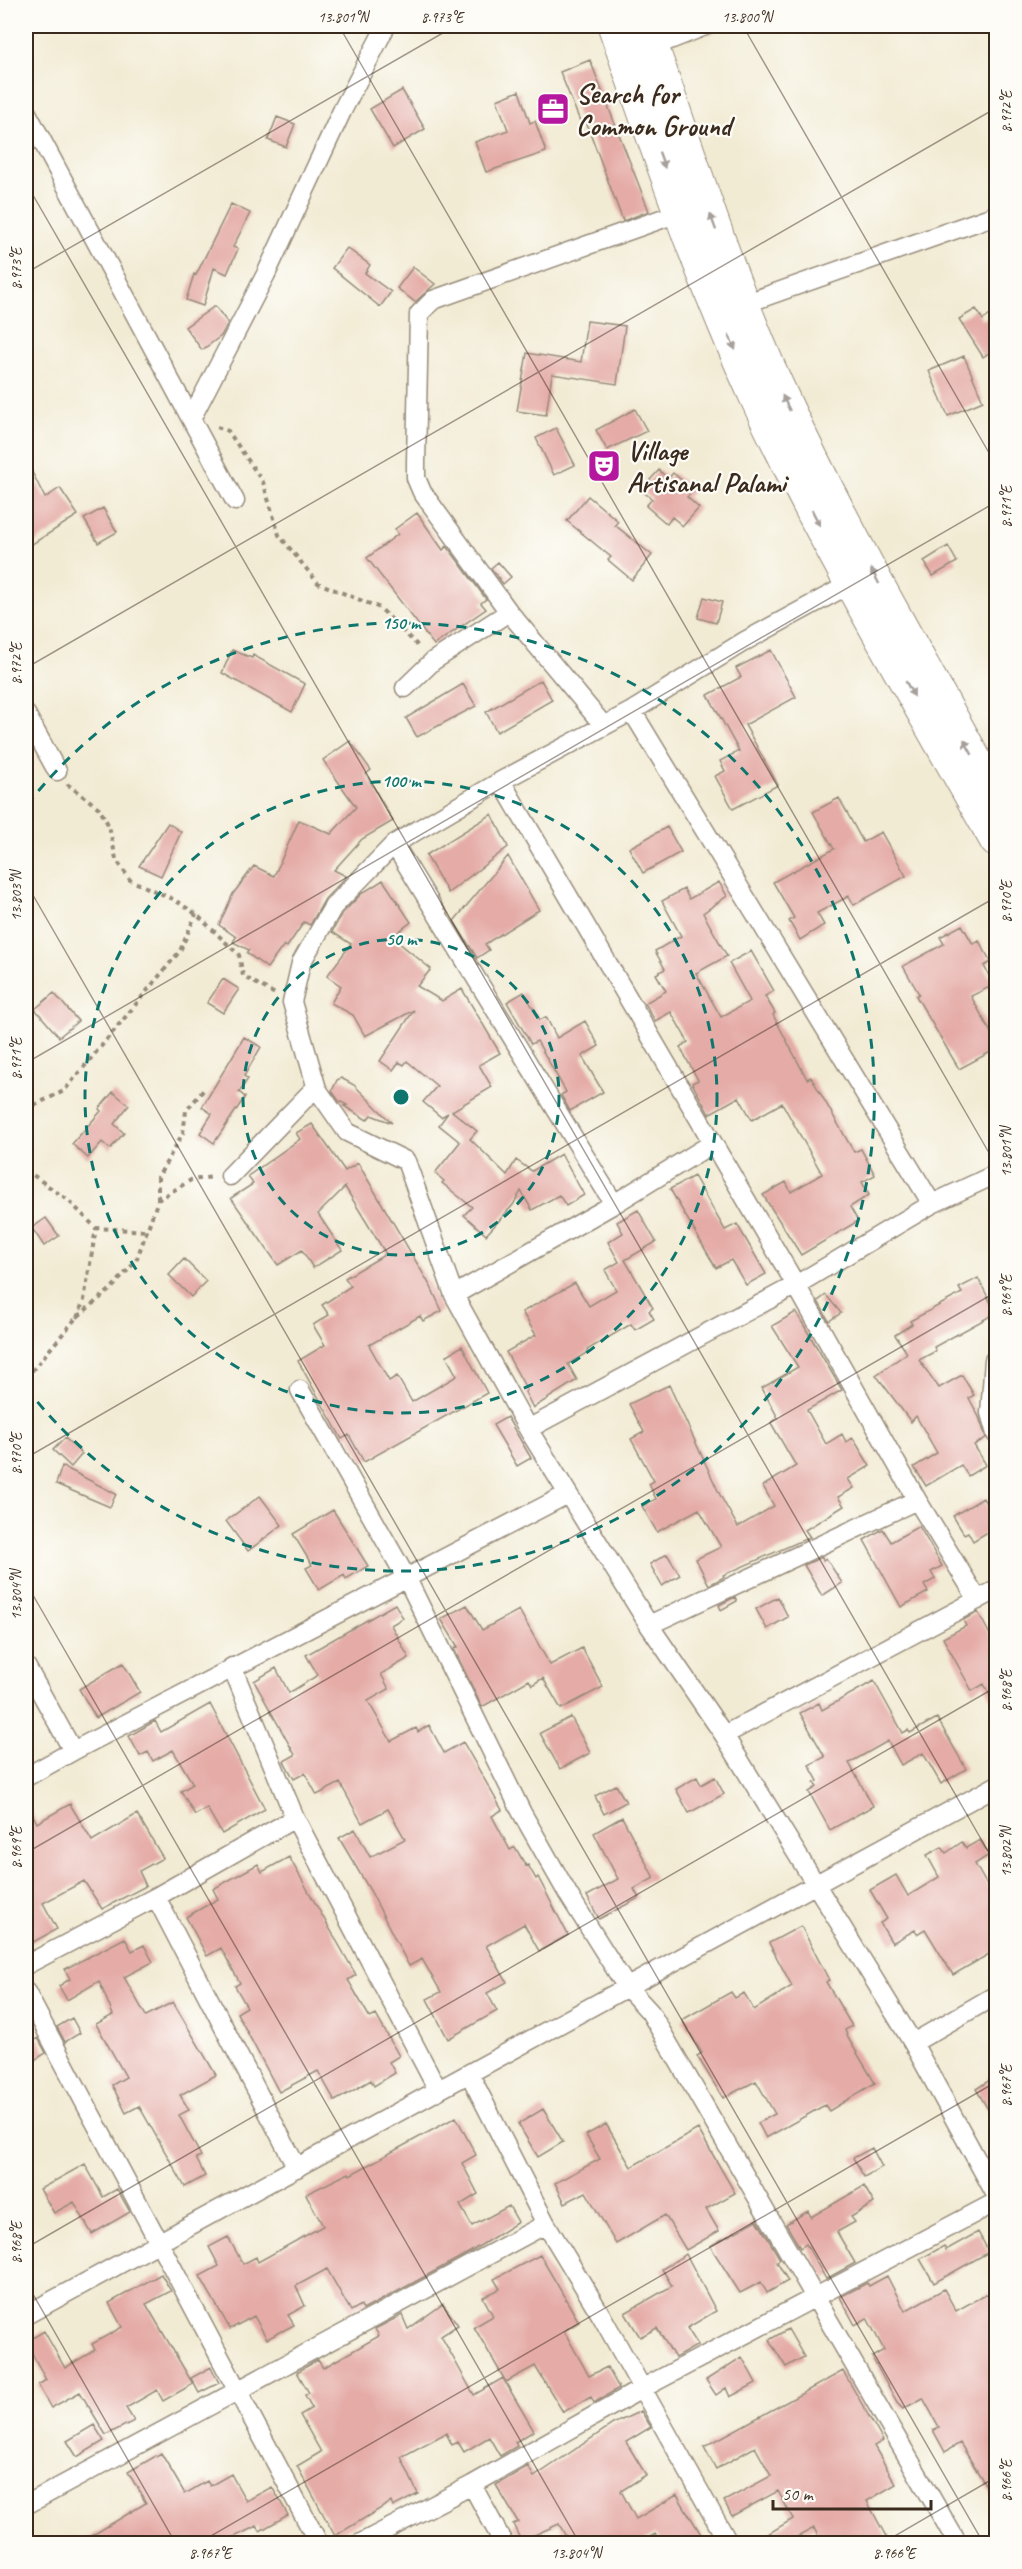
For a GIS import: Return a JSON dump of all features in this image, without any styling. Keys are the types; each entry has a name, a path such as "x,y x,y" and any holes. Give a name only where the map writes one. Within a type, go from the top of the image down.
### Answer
{"highway":[{"path":"614,26 641,43 778,387 829,490 996,799"},
{"path":"641,43 681,212 757,399 850,584 996,840"}],"street":[{"path":"191,419 266,274 342,111 386,26"},
{"path":"641,43 705,26"},
{"path":"26,111 112,277 234,501"},
{"path":"604,726 509,612 432,508 416,478 419,314 433,300 681,212"},
{"path":"744,304 996,215"},
{"path":"850,584 745,641 632,711 501,781 394,844 333,907 301,963 292,1002 316,1087 347,1132 406,1161 454,1295 528,1429 566,1495 648,1625 724,1735 913,2043 996,2195"},
{"path":"405,688 433,661 509,612"},
{"path":"632,711 932,1204"},
{"path":"26,714 57,771"},
{"path":"501,781 796,1285 917,1500 978,1600"},
{"path":"394,844 614,1204"},
{"path":"230,1176 316,1087"},
{"path":"454,1295 614,1204 713,1143"},
{"path":"528,1429 796,1285 932,1204 996,1174"},
{"path":"994,1360 990,1413 996,1434"},
{"path":"300,1390 407,1579 522,1813 568,1894 626,1986 650,2012 958,2544"},
{"path":"26,1777 232,1667 407,1579 566,1495"},
{"path":"648,1625 917,1500"},
{"path":"724,1735 996,1590"},
{"path":"26,1666 73,1751"},
{"path":"232,1667 295,1818 438,2091"},
{"path":"26,2315 470,2075 626,1986 996,1787"},
{"path":"26,1965 156,1897 295,1818"},
{"path":"156,1897 297,2168"},
{"path":"26,1992 319,2544"},
{"path":"913,2043 996,1995"},
{"path":"470,2075 546,2224 643,2388 729,2544"},
{"path":"358,2544 472,2484 643,2388 996,2202"},
{"path":"26,2505 239,2392 546,2224"},
{"path":"472,2484 504,2544"}],"path":[{"path":"191,419 228,431 262,482 279,535 318,583 380,608 433,661"},
{"path":"57,771 71,788 99,808 109,826 116,859 130,880 173,899 196,914 239,956 243,976 292,1002"},
{"path":"26,1109 64,1091 180,951 196,914"},
{"path":"26,1378 76,1318 111,1289 136,1262 158,1200 158,1178 183,1133 186,1111 206,1087"},
{"path":"26,1170 69,1201 96,1228 147,1230"},
{"path":"158,1200 191,1180 230,1176"},
{"path":"76,1318 84,1300 96,1228"}],"building":[{"path":"590,60 649,211 623,221 585,119 580,121 560,72"},
{"path":"402,90 425,129 393,148 370,109"},
{"path":"519,91 530,123 535,121 546,152 486,172 475,142 508,130 497,100"},
{"path":"277,117 295,124 286,147 268,140"},
{"path":"231,204 250,213 233,247 238,249 227,274 214,268 203,306 186,300 194,274 196,275"},
{"path":"347,248 370,265 365,273 391,292 380,307 332,268"},
{"path":"413,267 435,284 415,302 397,288"},
{"path":"215,306 228,323 221,336 202,350 185,327"},
{"path":"976,309 983,320 996,311 996,348 983,357 959,319"},
{"path":"587,321 625,326 617,384 552,374 546,415 517,411 527,353 581,362"},
{"path":"964,356 983,401 948,416 929,371"},
{"path":"635,409 647,431 607,450 596,430"},
{"path":"556,428 575,465 554,475 536,438"},
{"path":"26,460 45,498 60,488 78,515 26,548"},
{"path":"659,470 668,479 673,473 694,490 687,497 699,508 683,526 672,517 667,524 646,506 652,499 641,490"},
{"path":"588,496 618,521 615,525 652,555 632,580 608,560 611,557 567,521"},
{"path":"103,508 117,532 98,543 84,519"},
{"path":"417,513 443,550 447,546 486,599 481,603 486,609 434,645 367,558 398,534 395,529"},
{"path":"948,546 957,562 933,576 924,561"},
{"path":"498,562 511,577 503,584 491,568"},
{"path":"704,597 722,602 716,623 698,618"},
{"path":"232,650 252,658 253,655 305,684 292,712 222,673"},
{"path":"771,650 796,697 745,725 778,785 733,809 715,776 725,771 720,761 739,751 708,695 741,677 736,668"},
{"path":"541,680 552,700 497,732 486,712"},
{"path":"463,684 476,706 417,737 406,718"},
{"path":"350,741 371,770 366,774 393,821 362,839 334,870 346,876 345,878 325,899 310,925 304,922 287,947 284,945 267,968 247,953 249,950 233,942 236,937 219,925 233,894 254,866 274,876 299,820 331,834 356,807 323,760"},
{"path":"839,798 863,842 881,832 906,876 854,905 849,896 817,913 824,925 800,940 789,921 794,918 773,882 834,849 813,812"},
{"path":"492,814 508,847 448,893 426,855"},
{"path":"168,823 181,832 161,876 139,866"},
{"path":"667,827 681,852 643,873 629,848"},
{"path":"508,856 539,910 485,944 489,950 477,958 454,921"},
{"path":"383,880 411,922 392,937 431,969 417,986 442,1001 462,989 500,1053 479,1065 492,1087 452,1111 477,1131 470,1139 507,1175 516,1160 532,1171 561,1154 584,1195 566,1206 559,1195 532,1210 521,1191 513,1205 486,1235 464,1215 472,1207 442,1183 444,1181 435,1173 460,1142 439,1125 448,1113 441,1117 423,1102 437,1086 407,1061 404,1065 399,1062 393,1070 380,1061 414,1010 365,1036 353,1015 331,1003 341,986 327,976 351,944 332,932 342,914 361,894"},
{"path":"719,882 727,896 703,913 727,956 696,973 721,1017 750,1001 729,963 751,951 774,991 765,996 775,1013 773,1015 807,1079 811,1077 854,1152 861,1149 875,1175 862,1182 869,1195 850,1207 858,1221 801,1255 763,1195 786,1182 791,1192 822,1174 782,1103 752,1120 739,1097 709,1114 692,1083 698,1080 680,1047 688,1042 671,1012 655,1021 645,1003 666,991 656,974 665,969 655,951 681,936 662,901 684,889 689,899"},
{"path":"962,925 973,944 979,941 991,962 984,966 994,985 971,996 996,1042 996,1049 959,1069 916,996 919,994 903,966 944,944 940,937"},
{"path":"223,979 239,989 223,1013 207,1003"},
{"path":"524,992 540,1020 546,1017 557,1038 585,1021 599,1046 582,1056 603,1092 570,1111 561,1095 566,1092 537,1041 531,1044 507,1002"},
{"path":"54,993 78,1021 59,1037 35,1009"},
{"path":"244,1037 261,1047 244,1076 248,1079 239,1092 245,1097 214,1143 200,1133 212,1114 202,1107"},
{"path":"341,1078 354,1085 392,1123 371,1115 367,1120 344,1106 347,1105 339,1101 332,1091 337,1080"},
{"path":"113,1092 129,1105 114,1124 124,1133 110,1149 102,1142 88,1158 72,1144 101,1111 99,1109"},
{"path":"312,1124 345,1171 358,1163 431,1287 442,1311 423,1321 420,1316 369,1345 389,1381 397,1376 412,1402 457,1376 446,1356 462,1346 487,1393 364,1462 349,1435 342,1439 298,1361 325,1345 313,1325 329,1315 322,1305 351,1286 345,1278 386,1254 345,1187 318,1214 342,1250 313,1268 302,1250 278,1265 231,1198 253,1184 248,1176 300,1139 296,1133"},
{"path":"694,1176 725,1230 737,1224 766,1274 746,1285 731,1260 716,1268 670,1189"},
{"path":"638,1210 656,1242 625,1260 653,1308 649,1311 654,1319 635,1330 631,1324 587,1350 588,1352 568,1364 577,1380 533,1408 525,1392 527,1390 506,1352 536,1335 522,1312 575,1283 589,1306 616,1290 605,1270 619,1262 608,1242 623,1233 617,1222"},
{"path":"46,1218 59,1236 44,1246 32,1228"},
{"path":"184,1259 206,1281 191,1297 169,1275"},
{"path":"978,1278 996,1313 934,1347 936,1351 919,1360 939,1388 962,1375 974,1395 969,1398 986,1438 974,1445 986,1465 968,1476 961,1465 926,1486 914,1467 937,1453 916,1416 911,1422 876,1375 907,1353 895,1335 912,1324 910,1321 962,1293 959,1288"},
{"path":"826,1295 841,1313 829,1321 818,1301"},
{"path":"796,1312 842,1390 807,1410 826,1444 842,1434 846,1442 853,1438 870,1466 848,1479 854,1488 838,1497 844,1506 805,1530 810,1537 723,1575 724,1577 709,1585 696,1559 721,1547 699,1509 657,1532 642,1506 656,1499 649,1484 654,1481 631,1439 644,1432 629,1404 669,1385 720,1495 738,1527 774,1506 763,1486 796,1466 771,1423 778,1418 762,1388 798,1367 772,1326"},
{"path":"507,1417 531,1458 517,1466 493,1425"},
{"path":"65,1438 82,1454 71,1467 53,1450"},
{"path":"62,1466 116,1494 110,1507 56,1484"},
{"path":"260,1496 282,1525 248,1551 226,1521"},
{"path":"983,1498 996,1521 996,1527 973,1541 968,1532 964,1534 953,1516"},
{"path":"333,1510 368,1566 346,1579 344,1575 319,1590 306,1568 312,1565 293,1534"},
{"path":"919,1526 942,1566 931,1572 935,1579 924,1585 928,1592 901,1607 864,1540 883,1529 891,1542"},
{"path":"667,1554 680,1575 662,1586 650,1564"},
{"path":"822,1557 823,1560 826,1558 842,1583 822,1596 804,1565"},
{"path":"735,1597 737,1601 721,1610 719,1605"},
{"path":"778,1597 788,1617 767,1629 756,1609"},
{"path":"395,1604 403,1618 391,1625 409,1658 381,1674 389,1689 368,1701 391,1741 416,1728 418,1732 429,1725 444,1753 463,1742 502,1810 492,1816 510,1850 515,1847 526,1866 528,1865 536,1879 538,1877 568,1935 539,1951 524,1924 486,1946 507,1982 487,1993 497,2011 448,2039 427,1999 441,1992 422,1959 409,1966 371,1892 339,1838 355,1829 370,1857 405,1839 388,1809 362,1823 340,1783 317,1795 305,1773 294,1779 284,1761 295,1755 254,1681 276,1668 289,1693 318,1675 306,1655"},
{"path":"467,1605 482,1630 519,1610 550,1665 582,1648 603,1687 561,1709 543,1678 532,1685 529,1680 482,1707 454,1649 458,1647 441,1619"},
{"path":"978,1612 996,1646 996,1707 984,1684 972,1691 943,1638 966,1626 963,1620"},
{"path":"123,1663 140,1692 96,1718 79,1689"},
{"path":"874,1681 903,1733 908,1730 910,1733 937,1718 966,1769 941,1784 923,1753 901,1765 888,1741 849,1763 873,1806 830,1830 809,1792 817,1787 814,1783 818,1781 809,1765 825,1757 800,1713 819,1703 822,1710"},
{"path":"210,1704 265,1809 222,1834 207,1808 195,1815 181,1791 193,1784 173,1750 153,1761 148,1752 140,1756 129,1736 155,1721 161,1732"},
{"path":"571,1717 590,1753 560,1769 540,1733"},
{"path":"697,1777 701,1785 715,1777 724,1794 689,1813 676,1789"},
{"path":"616,1785 626,1802 604,1814 595,1796"},
{"path":"26,1802 37,1823 70,1804 92,1841 137,1814 163,1858 139,1871 146,1886 102,1909 84,1881 43,1903 57,1929 26,1946"},
{"path":"622,1817 654,1878 634,1889 639,1898 599,1919 587,1896 618,1879 594,1833"},
{"path":"980,1840 989,1855 975,1864 996,1901 996,1950 953,1975 925,1929 917,1934 915,1930 892,1943 880,1923 887,1919 870,1890 896,1875 908,1896 939,1877 927,1855 942,1847 946,1853 962,1842 966,1848"},
{"path":"289,1857 356,1975 348,1980 370,2018 376,2015 399,2056 389,2062 395,2073 374,2086 371,2080 335,2101 318,2071 279,2092 237,2013 247,2007 235,1986 240,1983 221,1948 207,1956 186,1917 218,1899 213,1889 258,1864 262,1872"},
{"path":"801,1926 829,1980 826,1982 852,2026 845,2030 848,2038 875,2083 829,2111 825,2105 766,2138 758,2123 775,2114 756,2081 723,2098 697,2056 702,2053 682,2020 731,1992 735,1998 744,1993 754,2010 792,1986 769,1943"},
{"path":"125,1938 132,1951 144,1945 153,1962 124,1977 146,2016 173,2002 216,2075 180,2095 189,2110 179,2115 201,2156 196,2158 205,2176 185,2187 139,2106 126,2113 112,2085 126,2077 96,2024 113,2015 99,1981 67,2000 59,1986 70,1979 65,1969"},
{"path":"72,2018 80,2033 65,2042 57,2027"},
{"path":"38,2038 46,2053 33,2061 26,2045"},
{"path":"996,2076 996,2123 976,2089"},
{"path":"543,2109 563,2142 538,2157 518,2124"},
{"path":"456,2117 476,2155 462,2163 478,2194 460,2205 472,2226 509,2206 518,2222 470,2252 363,2310 361,2305 351,2311 327,2269 296,2286 305,2306 288,2315 294,2325 267,2339 254,2316 230,2329 200,2276 219,2266 209,2247 228,2237 243,2264 256,2257 258,2262 323,2226 306,2194 349,2173 350,2175"},
{"path":"606,2124 631,2167 698,2129 735,2193 706,2209 719,2231 686,2250 665,2215 616,2244 586,2192 565,2203 555,2183 600,2159 586,2135"},
{"path":"872,2148 882,2167 864,2177 853,2158"},
{"path":"85,2164 103,2197 117,2189 130,2212 92,2234 74,2202 54,2213 40,2189"},
{"path":"864,2186 874,2203 851,2217 855,2222 837,2232 855,2263 826,2279 806,2244 800,2248 786,2224 808,2211 811,2217"},
{"path":"757,2220 780,2259 777,2262 788,2281 767,2293 761,2282 740,2293 710,2246"},
{"path":"978,2232 989,2252 934,2283 920,2259 944,2246 946,2250"},
{"path":"686,2254 716,2311 687,2328 698,2345 675,2358 657,2328 640,2337 625,2313 672,2286 662,2269"},
{"path":"540,2255 579,2322 564,2331 589,2376 607,2367 619,2388 594,2403 591,2397 563,2412 535,2366 506,2382 474,2327 493,2316 483,2297 500,2289 494,2279"},
{"path":"161,2274 171,2291 146,2304 193,2384 163,2401 157,2390 126,2408 134,2421 106,2435 80,2392 51,2408 38,2385 46,2380 26,2342 44,2331 65,2368 95,2350 92,2344 122,2327 109,2303"},
{"path":"887,2276 905,2311 944,2289 956,2311 990,2292 996,2304 996,2502 960,2443 945,2452 933,2430 939,2427 923,2398 903,2409 897,2403 872,2357 884,2350 867,2318 855,2325 840,2297"},
{"path":"443,2304 458,2325 441,2336 474,2395 503,2378 534,2431 515,2442 517,2446 500,2456 489,2437 464,2452 458,2442 452,2445 446,2433 401,2457 418,2494 393,2507 391,2502 335,2536 297,2466 321,2452 300,2415 312,2408 305,2395 309,2393 297,2372 318,2360 323,2368 379,2336 375,2329 402,2315 408,2329"},
{"path":"788,2329 804,2357 786,2367 769,2340"},
{"path":"742,2357 756,2383 730,2397 726,2388 716,2395 706,2380"},
{"path":"211,2367 219,2383 199,2393 191,2378"},
{"path":"843,2371 883,2441 874,2446 896,2484 867,2501 890,2544 822,2544 814,2528 784,2544 751,2544 793,2519 778,2491 732,2516 724,2501 771,2476 755,2447 716,2469 704,2447"},
{"path":"641,2411 651,2427 626,2442 646,2475 621,2491 636,2519 677,2495 707,2544 661,2544 655,2534 638,2544 570,2544 559,2524 521,2541 513,2524 518,2522 496,2485 528,2466 534,2477 613,2424"},
{"path":"94,2425 104,2441 77,2457 67,2441"},
{"path":"161,2453 185,2494 207,2481 210,2486 231,2474 246,2501 272,2487 288,2515 260,2531 257,2526 219,2544 78,2544 146,2503 128,2472"}],"place":[{"name":"Search for Common Ground","path":"553,109"},
{"name":"Village Artisanal Palami","path":"604,466"}]}
